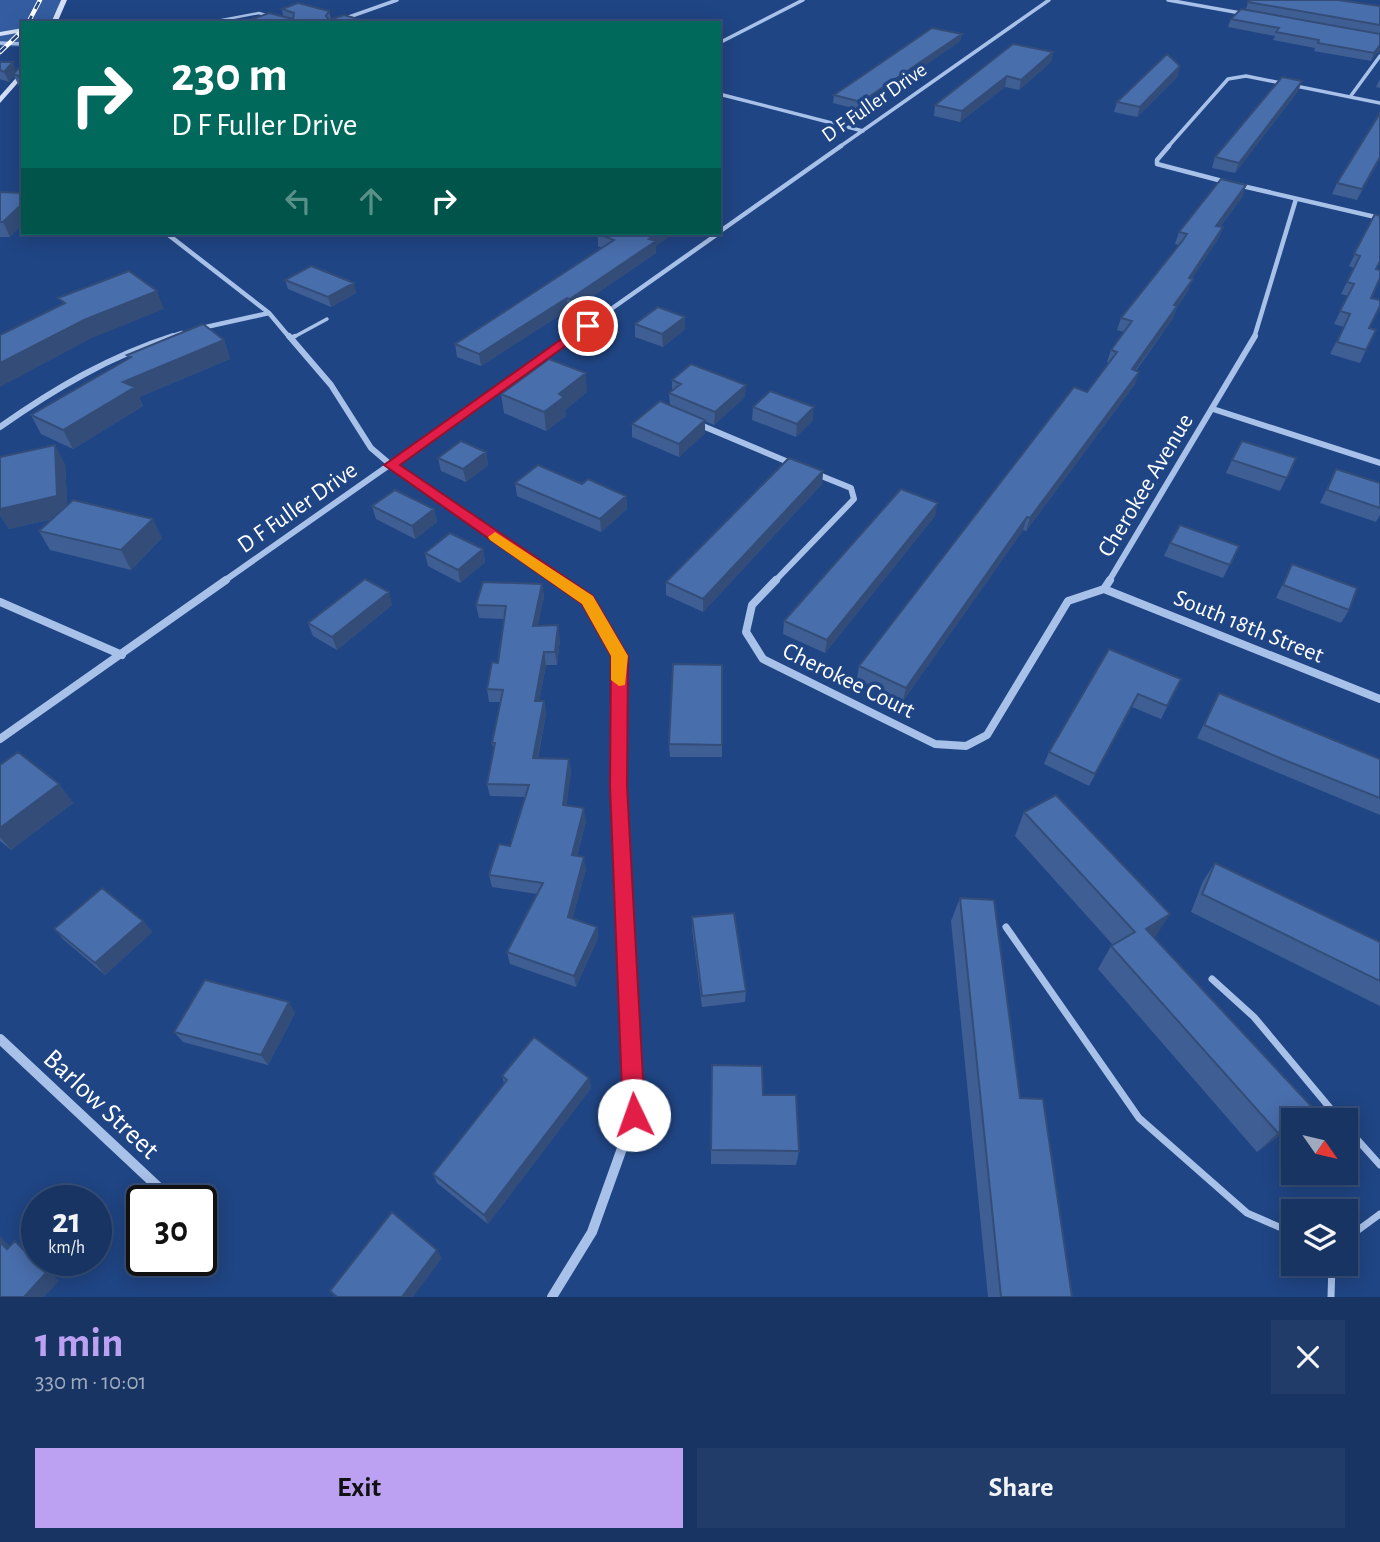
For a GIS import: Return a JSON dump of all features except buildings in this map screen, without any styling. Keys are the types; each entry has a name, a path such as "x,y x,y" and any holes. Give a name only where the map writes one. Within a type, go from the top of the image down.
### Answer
{"street":[{"path":"55,21 64,0"},
{"path":"338,21 397,0"},
{"path":"721,42 803,0"},
{"name":"D F Fuller Drive","path":"721,232 1049,0"},
{"path":"1168,0 1247,14"},
{"path":"0,34 21,30"},
{"path":"0,43 21,44"},
{"path":"1350,97 1380,56"},
{"path":"0,101 21,75"},
{"path":"1380,103 1246,76 1234,76 1228,79 1157,160 1157,164 1170,169 1380,218"},
{"path":"721,95 863,131"},
{"name":"Cherokee Avenue","path":"967,746 987,736 1068,601 1104,589 1213,410 1253,341 1296,199"},
{"path":"169,235 269,313 331,385 371,448 391,465 587,600 620,656 618,786 634,1115 592,1233 552,1297"},
{"name":"D F Fuller Drive","path":"0,739 716,235"},
{"path":"0,427 34,403 95,368 160,340 226,320 269,313"},
{"path":"1213,410 1380,463"},
{"name":"Cherokee Court","path":"692,422 851,488 854,499 751,605 747,632 763,659 935,744 967,746"},
{"name":"South 18th Street","path":"1104,589 1380,699"},
{"path":"0,601 122,654"},
{"name":"Barlow Street","path":"0,1039 156,1185"}],"lane":[{"path":"217,21 259,13 270,16"},
{"path":"290,338 327,319"},
{"path":"1006,927 1139,1118 1247,1213 1281,1228"},
{"path":"1213,979 1254,1017 1330,1108"},
{"path":"1358,1140 1380,1165"},
{"path":"1358,1230 1380,1213"},
{"path":"1331,1297 1332,1276"}],"shaded area":[{"path":"0,0 60,0 56,16 52,21 21,21 21,47 0,46"}],"railway":[{"path":"29,21 40,0"},
{"path":"0,52 21,32"}],"slow traffic":[{"path":"495,537 587,600 620,656 619,680"}],"route":[{"path":"588,326 391,465 587,600 620,656 618,786 634,1115"}]}
